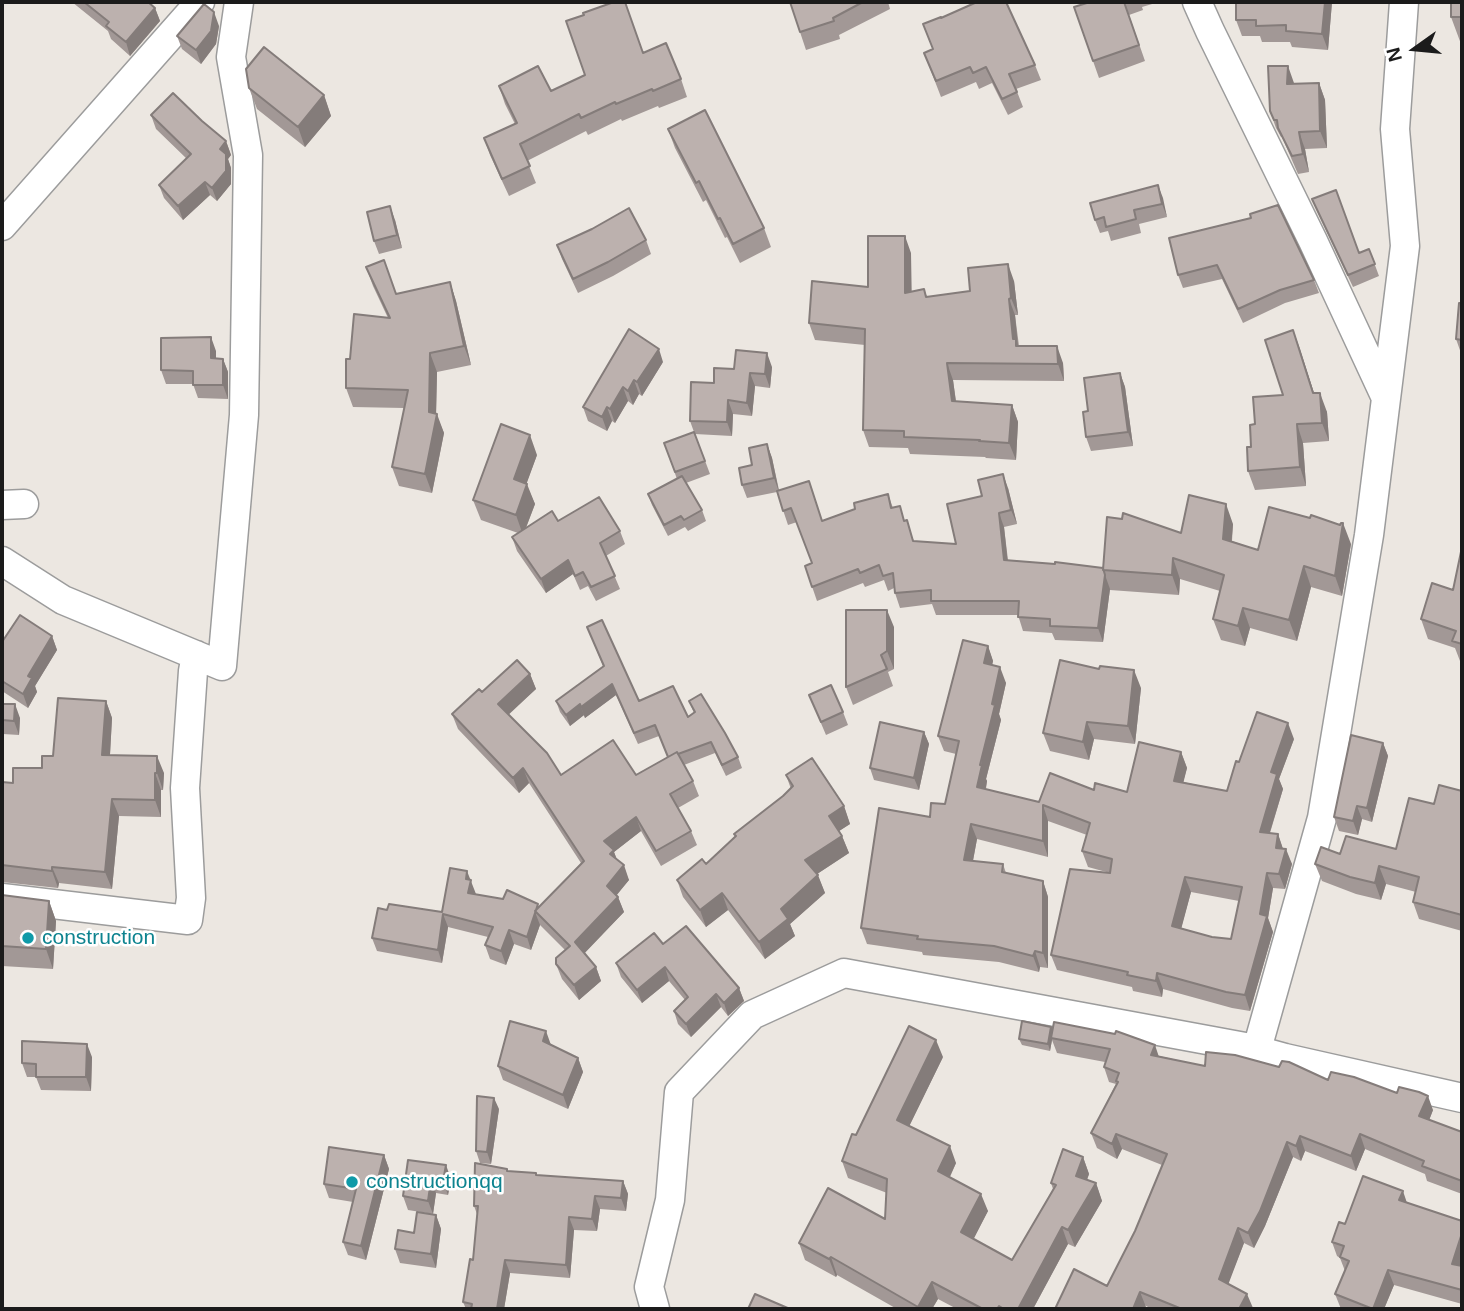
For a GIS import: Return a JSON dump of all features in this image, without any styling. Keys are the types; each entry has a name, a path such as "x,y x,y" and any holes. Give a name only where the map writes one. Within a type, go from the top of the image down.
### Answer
{"street":[{"path":"2,226 200,2"},
{"path":"2,561 63,600 222,666 244,415 248,155 232,57 239,2"},
{"path":"1197,2 1386,398"},
{"path":"1256,1049 1322,818 1369,535 1405,246 1395,129 1404,2"},
{"path":"2,898 188,920 191,898 185,788 192,671 196,655"},
{"path":"655,1309 649,1287 670,1200 679,1092 752,1015 844,973 1256,1049 1462,1098"}],"building":[{"path":"84,2 148,2 155,8 126,42 106,26 109,22"},
{"path":"614,2 625,2 643,53 666,43 681,79 616,104 615,102 581,118 579,114 520,144 530,166 502,179 484,138 517,123 499,86 538,66 551,91 585,75 566,21"},
{"path":"790,2 863,2 833,18 834,21 800,32"},
{"path":"977,2 1006,2 1035,65 1009,74 1017,92 1002,99 986,67 973,73 970,67 936,81 924,53 933,49 923,24"},
{"path":"1090,2 1124,2 1139,45 1093,61 1074,7"},
{"path":"1236,2 1325,2 1322,34 1286,31 1286,25 1256,26 1256,20 1236,20"},
{"path":"1451,2 1462,2 1462,17 1451,17"},
{"path":"204,4 214,12 211,31 196,50 177,36"},
{"path":"264,47 324,95 298,127 249,88 246,69"},
{"path":"1268,66 1288,66 1287,84 1319,83 1320,131 1299,132 1303,154 1292,156 1278,128 1277,120 1274,120 1270,111"},
{"path":"173,93 226,141 220,149 226,154 226,171 212,188 205,182 178,206 159,185 191,154 151,115"},
{"path":"705,110 764,228 733,244 699,181 696,183 668,129"},
{"path":"1158,185 1162,204 1134,210 1136,219 1106,227 1104,217 1095,220 1090,203"},
{"path":"1336,190 1359,253 1369,249 1375,264 1348,275 1312,199"},
{"path":"1278,205 1314,280 1280,290 1238,309 1217,265 1178,275 1169,238 1251,218 1250,214"},
{"path":"390,206 397,235 374,241 367,212"},
{"path":"629,208 646,240 573,279 557,245"},
{"path":"868,236 905,236 905,293 924,289 926,297 970,291 968,268 1008,264 1009,299 1016,346 1057,346 1058,364 947,363 952,401 1012,405 1009,443 904,437 904,431 863,430 865,329 809,323 812,281 868,287"},
{"path":"384,260 396,294 450,282 464,346 430,353 429,412 437,414 425,474 392,467 408,390 346,388 346,359 350,359 354,314 390,318 366,267"},
{"path":"1459,303 1462,303 1462,340 1456,339"},
{"path":"629,329 659,349 637,382 634,380 628,391 623,387 602,417 583,407"},
{"path":"1293,330 1313,393 1320,393 1322,423 1297,424 1300,467 1248,471 1250,425 1255,424 1253,397 1283,395 1265,340"},
{"path":"211,337 211,358 223,359 223,385 193,385 193,371 161,370 161,338"},
{"path":"736,350 767,353 765,374 750,373 747,403 728,400 727,422 690,421 691,382 714,383 714,368 734,369"},
{"path":"1120,373 1128,432 1086,437 1083,412 1088,411 1084,378"},
{"path":"501,424 530,435 514,479 527,484 516,515 473,500"},
{"path":"694,432 705,461 675,472 664,443"},
{"path":"767,444 774,478 742,485 739,468 752,465 749,448"},
{"path":"1003,474 1011,510 999,513 1004,560 1055,562 1103,568 1105,575 1098,628 1050,626 1050,619 1018,617 1019,601 931,601 931,590 895,593 893,573 883,576 879,565 860,573 858,569 812,587 805,566 812,563 791,508 783,511 777,491 809,481 822,521 855,509 854,503 888,494 891,508 900,506 913,541 956,544 947,504 982,496 978,480"},
{"path":"682,476 702,510 684,520 681,516 664,525 648,494"},
{"path":"1189,495 1226,504 1223,539 1258,550 1269,507 1310,518 1311,515 1340,525 1343,523 1335,576 1304,566 1289,620 1243,608 1238,626 1213,619 1224,575 1173,558 1172,575 1103,570 1107,517 1122,519 1123,513 1181,533"},
{"path":"599,497 620,531 600,543 615,576 591,587 583,572 575,576 568,560 541,579 512,537 552,511 558,521"},
{"path":"1462,547 1462,644 1452,641 1456,631 1421,619 1432,583 1453,590"},
{"path":"846,610 887,610 887,651 881,655 887,669 846,687"},
{"path":"20,615 52,636 28,676 32,678 23,694 2,681 2,642"},
{"path":"602,620 639,701 673,686 688,717 695,712 689,701 701,694 738,757 722,765 711,742 668,757 655,725 634,733 612,684 566,715 556,701 604,666 587,627"},
{"path":"963,640 988,646 984,663 1000,667 992,704 995,705 977,787 1039,802 1050,773 1094,790 1095,783 1127,792 1139,742 1181,752 1174,781 1227,791 1236,761 1239,762 1257,712 1288,723 1271,772 1277,774 1260,832 1278,834 1276,848 1286,849 1279,874 1267,873 1260,914 1267,916 1245,995 1157,973 1156,981 1051,955 1070,869 1110,873 1112,859 1082,851 1090,823 1043,805 1043,841 971,824 964,860 1003,864 1002,872 1043,881 1043,953 1035,951 1033,956 994,946 917,939 918,936 861,928 879,808 930,817 931,803 945,804 959,741 938,736","holes":["1185,877 1242,887 1231,939 1212,937 1172,926"]},
{"path":"517,660 530,674 498,704 547,753 561,775 613,740 636,775 677,752 693,781 670,794 691,831 656,851 636,817 604,841 614,850 610,854 624,865 607,886 618,897 575,942 596,967 574,985 556,964 556,958 570,946 535,911 584,861 523,768 513,778 452,714 479,689 482,692"},
{"path":"1060,660 1099,669 1100,666 1134,670 1128,726 1087,722 1083,742 1043,733"},
{"path":"831,685 843,712 821,722 809,695"},
{"path":"58,698 106,701 102,755 157,756 155,800 112,799 105,872 52,867 52,871 2,865 2,782 13,783 13,768 42,768 42,756 53,756"},
{"path":"2,704 15,704 14,721 2,720"},
{"path":"880,722 924,732 914,778 870,768"},
{"path":"1351,735 1383,743 1367,808 1357,806 1353,821 1334,817"},
{"path":"812,758 844,806 829,816 842,836 805,860 818,875 781,909 788,919 759,942 722,893 700,910 677,880 702,859 706,864 736,836 734,834 783,796 793,786 786,775"},
{"path":"1439,785 1462,791 1462,915 1413,902 1419,877 1379,866 1375,883 1315,864 1321,847 1340,854 1346,836 1396,849 1409,798 1434,804"},
{"path":"450,868 467,871 466,879 471,880 468,893 503,899 507,890 538,904 527,937 509,930 501,951 485,945 493,927 443,914 438,950 372,938 378,908 387,910 389,904 442,912"},
{"path":"2,895 49,901 46,949 2,946"},
{"path":"686,926 739,988 724,1003 716,994 686,1024 674,1011 688,997 665,967 637,990 616,963 654,933 663,944"},
{"path":"510,1021 546,1031 543,1041 578,1058 563,1095 498,1066"},
{"path":"1022,1021 1051,1027 1048,1044 1019,1039"},
{"path":"1054,1022 1115,1034 1116,1031 1155,1045 1151,1055 1205,1066 1206,1052 1235,1055 1279,1067 1282,1061 1289,1062 1328,1080 1331,1072 1354,1077 1397,1093 1399,1087 1419,1092 1428,1096 1419,1116 1462,1132 1462,1181 1422,1166 1424,1161 1360,1134 1351,1156 1300,1136 1296,1146 1287,1142 1260,1211 1248,1233 1238,1228 1219,1279 1247,1294 1239,1309 1182,1309 1140,1292 1133,1309 1055,1309 1074,1269 1107,1286 1135,1231 1167,1154 1116,1134 1112,1144 1091,1133 1118,1082 1119,1073 1104,1067 1110,1049 1051,1038"},
{"path":"909,1026 936,1040 897,1120 950,1146 938,1171 981,1194 961,1232 1012,1260 1056,1185 1051,1183 1063,1149 1083,1157 1076,1176 1096,1183 1068,1230 1062,1227 1018,1309 1004,1309 999,1306 997,1309 983,1309 932,1282 918,1307 831,1257 829,1259 799,1243 828,1188 885,1219 887,1179 842,1161 852,1134 856,1135"},
{"path":"22,1041 87,1044 86,1077 36,1077 36,1064 22,1063"},
{"path":"477,1096 494,1098 487,1152 476,1151"},
{"path":"329,1147 384,1155 361,1246 343,1242 356,1189 324,1184"},
{"path":"408,1160 446,1165 443,1181 431,1180 428,1201 403,1196"},
{"path":"475,1163 536,1175 623,1181 621,1198 595,1196 592,1219 569,1217 566,1265 505,1260 497,1309 471,1309 472,1304 463,1302 470,1259 473,1260 478,1206 474,1206"},
{"path":"1363,1176 1403,1191 1399,1200 1462,1221 1462,1233 1452,1264 1462,1266 1462,1290 1388,1270 1373,1309 1335,1294 1349,1261 1340,1257 1344,1246 1332,1242 1339,1222 1345,1224"},
{"path":"417,1212 436,1215 431,1254 395,1249 398,1230 414,1233"},
{"path":"755,1294 790,1309 748,1309"}],"place":[{"name":"construction","path":"28,938"},
{"name":"constructionqq","path":"352,1182"}]}
